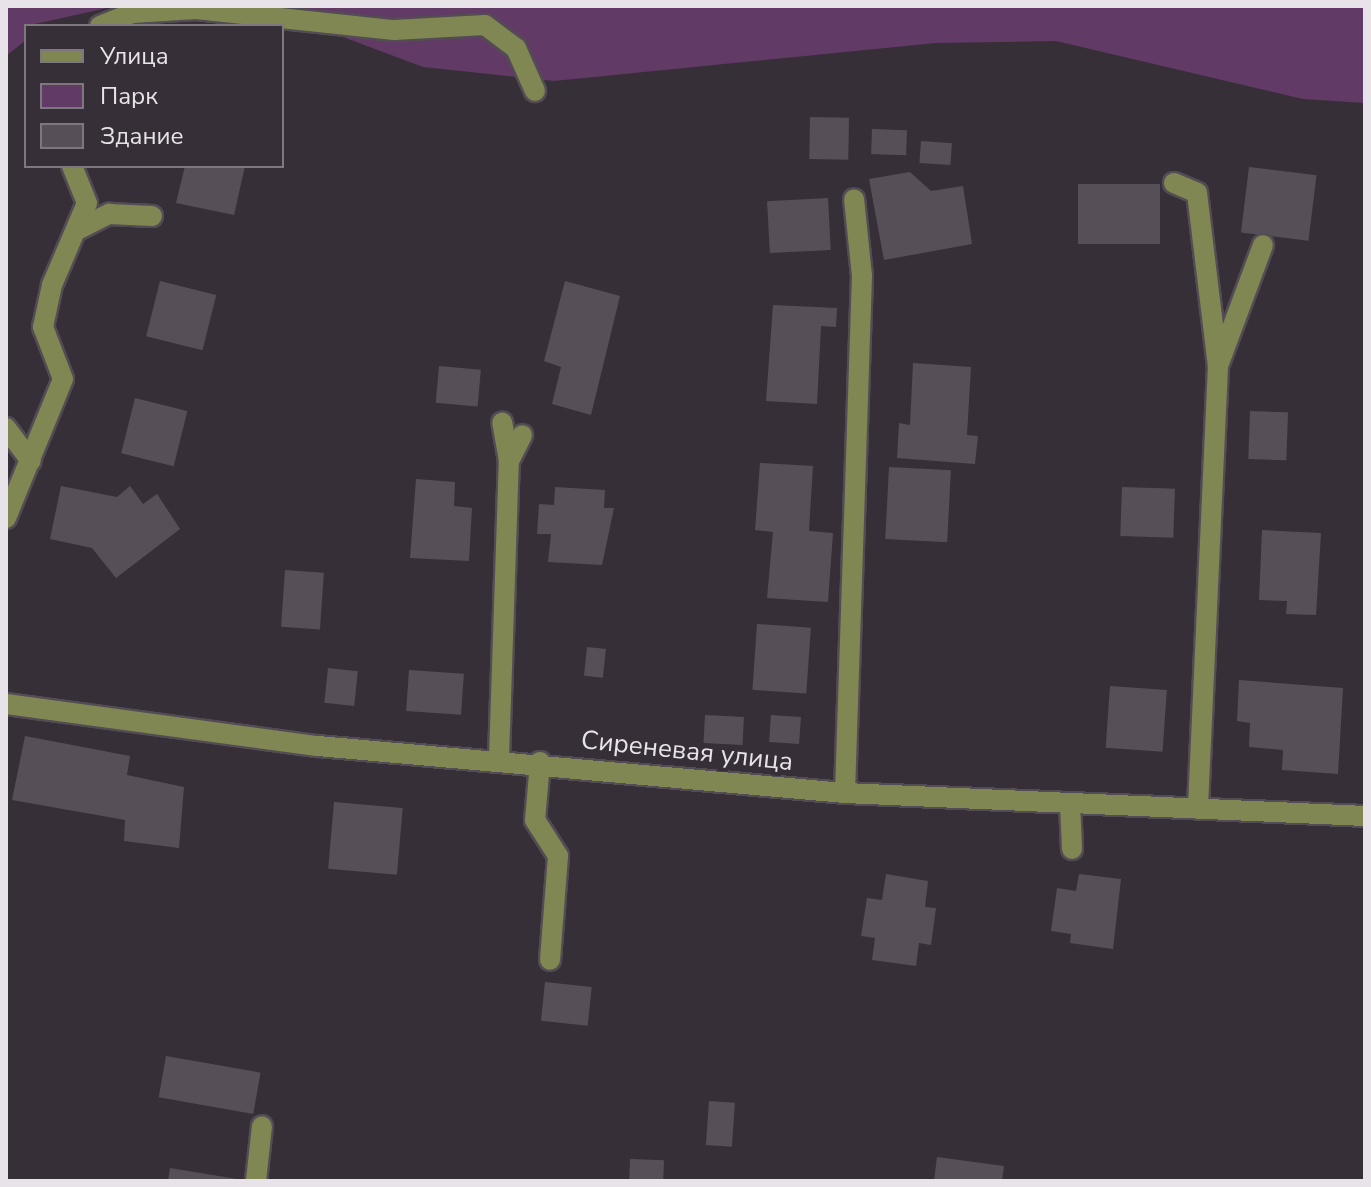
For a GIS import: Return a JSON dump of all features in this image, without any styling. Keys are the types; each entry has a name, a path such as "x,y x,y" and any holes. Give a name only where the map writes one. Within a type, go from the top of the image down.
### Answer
{"street":[{"path":"105,24 133,13 196,9 394,30 485,25 516,48 535,91"},
{"path":"6,518 63,379 43,327 49,299 87,203 73,168"},
{"path":"1174,183 1197,193 1218,366 1198,809"},
{"path":"845,793 862,276 854,199"},
{"path":"79,229 109,214 152,216"},
{"path":"1218,366 1263,245"},
{"path":"499,758 509,461 502,423"},
{"path":"6,428 31,461"},
{"path":"509,461 522,435"},
{"name":"Сиреневая улица","path":"7,710 318,746 499,758 845,793 1365,816"},
{"path":"540,762 535,820 558,856 550,960"},
{"path":"1070,803 1072,849"},
{"path":"256,1181 262,1126"}],"green space":[{"path":"6,6 116,6 24,24 24,42 6,56"},
{"path":"286,6 1365,6 1365,103 1303,99 1056,41 936,43 554,81 423,67 335,34"}],"building":[{"path":"810,117 849,118 848,160 809,159"},
{"path":"872,129 907,130 906,155 871,154"},
{"path":"921,141 952,143 950,165 919,163"},
{"path":"1249,167 1316,175 1308,241 1241,233"},
{"path":"185,168 245,168 234,215 176,203"},
{"path":"910,172 931,191 963,186 972,244 884,260 869,179"},
{"path":"1078,184 1160,184 1160,244 1078,244"},
{"path":"828,198 831,250 770,253 767,201"},
{"path":"160,281 216,295 202,350 146,336"},
{"path":"565,281 620,296 591,415 552,404 561,367 544,361"},
{"path":"773,305 837,308 836,327 821,326 817,404 766,401"},
{"path":"913,363 971,367 967,435 978,436 975,464 897,458 899,423 910,425"},
{"path":"439,366 481,370 478,407 436,403"},
{"path":"135,398 187,411 174,466 121,453"},
{"path":"1250,411 1288,412 1286,460 1248,459"},
{"path":"760,463 813,466 809,531 833,533 828,602 767,598 773,532 755,530"},
{"path":"889,467 951,470 947,542 885,539"},
{"path":"416,479 455,482 454,506 472,508 469,561 410,558"},
{"path":"61,486 117,497 130,486 143,504 157,494 180,529 116,578 92,548 50,539"},
{"path":"555,487 605,490 604,508 614,508 602,565 548,562 551,534 537,534 539,504 554,505"},
{"path":"1122,487 1175,489 1173,538 1120,536"},
{"path":"1262,530 1321,533 1316,615 1286,614 1287,601 1259,600"},
{"path":"285,570 324,573 320,630 281,627"},
{"path":"757,624 811,628 806,694 752,690"},
{"path":"587,647 606,649 603,678 584,676"},
{"path":"328,668 358,671 354,706 324,703"},
{"path":"409,670 464,674 461,715 406,711"},
{"path":"1239,680 1343,688 1338,774 1282,770 1283,750 1249,747 1250,723 1237,721"},
{"path":"1110,686 1167,690 1163,752 1106,748"},
{"path":"705,715 744,717 742,745 704,743"},
{"path":"771,715 801,717 799,744 769,742"},
{"path":"25,736 130,756 127,775 184,787 179,848 124,841 125,820 12,800"},
{"path":"334,802 403,808 397,875 328,869"},
{"path":"886,874 928,881 925,907 936,908 931,945 919,943 916,966 872,960 875,938 861,936 867,898 882,900"},
{"path":"1079,874 1121,879 1113,949 1070,943 1071,934 1051,931 1057,888 1076,891"},
{"path":"545,982 592,987 588,1026 541,1021"},
{"path":"166,1056 261,1073 253,1114 159,1097"},
{"path":"709,1101 735,1103 732,1147 706,1145"},
{"path":"937,1157 1004,1166 1002,1181 934,1181"},
{"path":"630,1159 664,1160 663,1181 629,1181"},
{"path":"170,1168 237,1179 237,1181 168,1181"}]}
